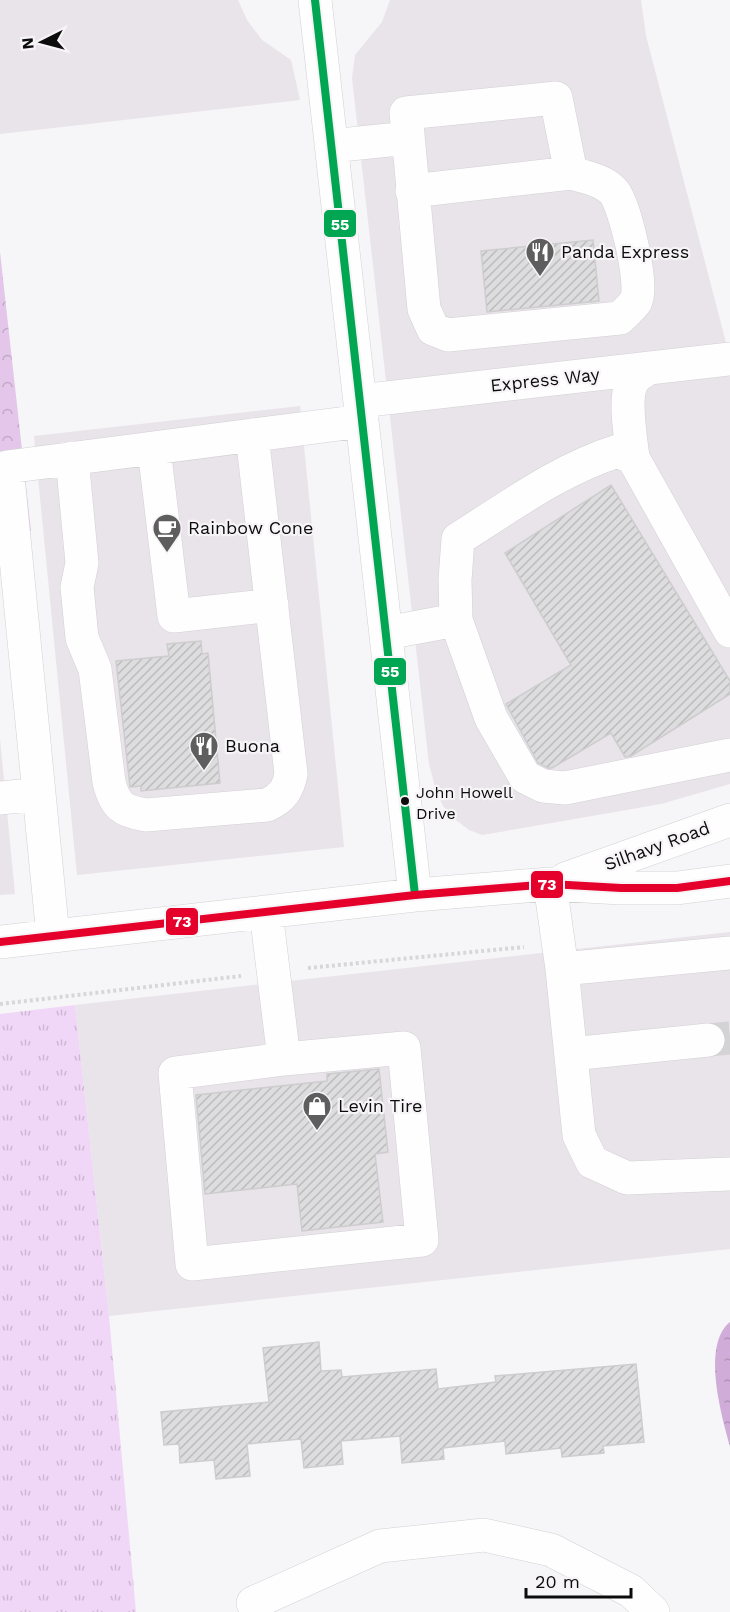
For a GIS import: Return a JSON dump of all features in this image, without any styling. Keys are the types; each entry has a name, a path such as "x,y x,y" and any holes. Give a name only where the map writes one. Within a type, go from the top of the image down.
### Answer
{"street":[{"path":"315,0 416,894"},
{"path":"412,191 571,173 601,182 613,191 622,206 638,275 637,300 620,318 448,335 433,329 424,309 412,191 406,113 556,98 571,173"},
{"path":"332,146 408,138"},
{"name":"Express Way","path":"8,573 6,467 252,435 361,411 649,368 730,359"},
{"path":"649,368 637,375 630,386 628,417 633,458 730,632"},
{"path":"72,458 82,563 77,587 82,638 95,669 112,796 121,808 131,813 146,815 267,804 279,799 288,787 291,774 252,435"},
{"path":"154,448 174,616 272,605"},
{"path":"633,458 618,451 594,459 541,487 458,539 455,580 456,620 490,718 525,777 543,786 565,788 730,755"},
{"path":"8,573 39,794 53,936"},
{"path":"386,633 456,620"},
{"path":"0,798 39,794"},
{"name":"Silhavy Road","path":"550,884 730,820"},
{"name":"Silhavy Road","path":"0,942 416,894 550,884 677,888 730,880"},
{"path":"550,884 579,1135 592,1162 627,1178 730,1174"},
{"path":"266,912 284,1059"},
{"path":"560,956 730,954"},
{"path":"571,1054 708,1040"},
{"path":"404,1048 422,1240 192,1264 175,1073 284,1059 404,1048"},
{"path":"253,1604 380,1546 484,1535 551,1550 631,1590 653,1612"}],"path":[{"path":"0,1004 274,972 560,956"}],"shaded area":[{"path":"0,0 238,0 247,20 262,40 291,60 300,100 0,134"},
{"path":"390,0 641,0 646,36 730,358 730,784 661,804 482,835 469,830 443,806 429,764 352,78 355,55 382,22"},
{"path":"300,406 344,847 77,875 34,436"},
{"path":"0,739 15,894 0,895"},
{"path":"730,932 730,1249 109,1316 75,1005"}],"green space":[{"path":"0,252 31,531 0,535"},
{"path":"75,1005 109,1316 136,1612 0,1612 0,1014"}],"water":[{"path":"730,1322 730,1446 719,1400 715,1364 721,1333"}],"building":[{"name":"Panda Express","path":"593,240 599,301 487,312 481,251"},
{"path":"611,485 730,681 730,694 631,756 625,757 611,733 552,768 548,768 538,763 506,704 571,665 505,553"},
{"path":"201,641 202,654 208,653 220,783 141,791 141,786 130,787 116,661 169,656 167,644"},
{"path":"379,1069 388,1152 375,1154 383,1222 302,1231 297,1184 205,1194 196,1095 327,1081 327,1074"},
{"path":"319,1342 321,1371 341,1370 342,1377 436,1369 438,1389 496,1382 495,1376 636,1364 644,1442 603,1446 604,1453 562,1457 561,1448 506,1454 505,1441 443,1448 444,1459 402,1463 400,1436 341,1441 343,1464 304,1468 301,1439 247,1444 250,1476 216,1479 214,1460 180,1463 179,1444 164,1445 161,1412 269,1402 263,1348"}],"tunnel":[{"path":"708,1040 730,1038"}],"transit line":[{"name":"55","path":"315,0 415,895"},
{"name":"73","path":"0,942 415,895 550,884 677,888 730,881"}],"place":[{"name":"Panda Express","path":"540,278"},
{"name":"Rainbow Cone","path":"167,554"},
{"name":"Buona","path":"204,772"},
{"name":"John Howell Drive","path":"405,801"},
{"name":"Levin Tire","path":"317,1132"}]}
